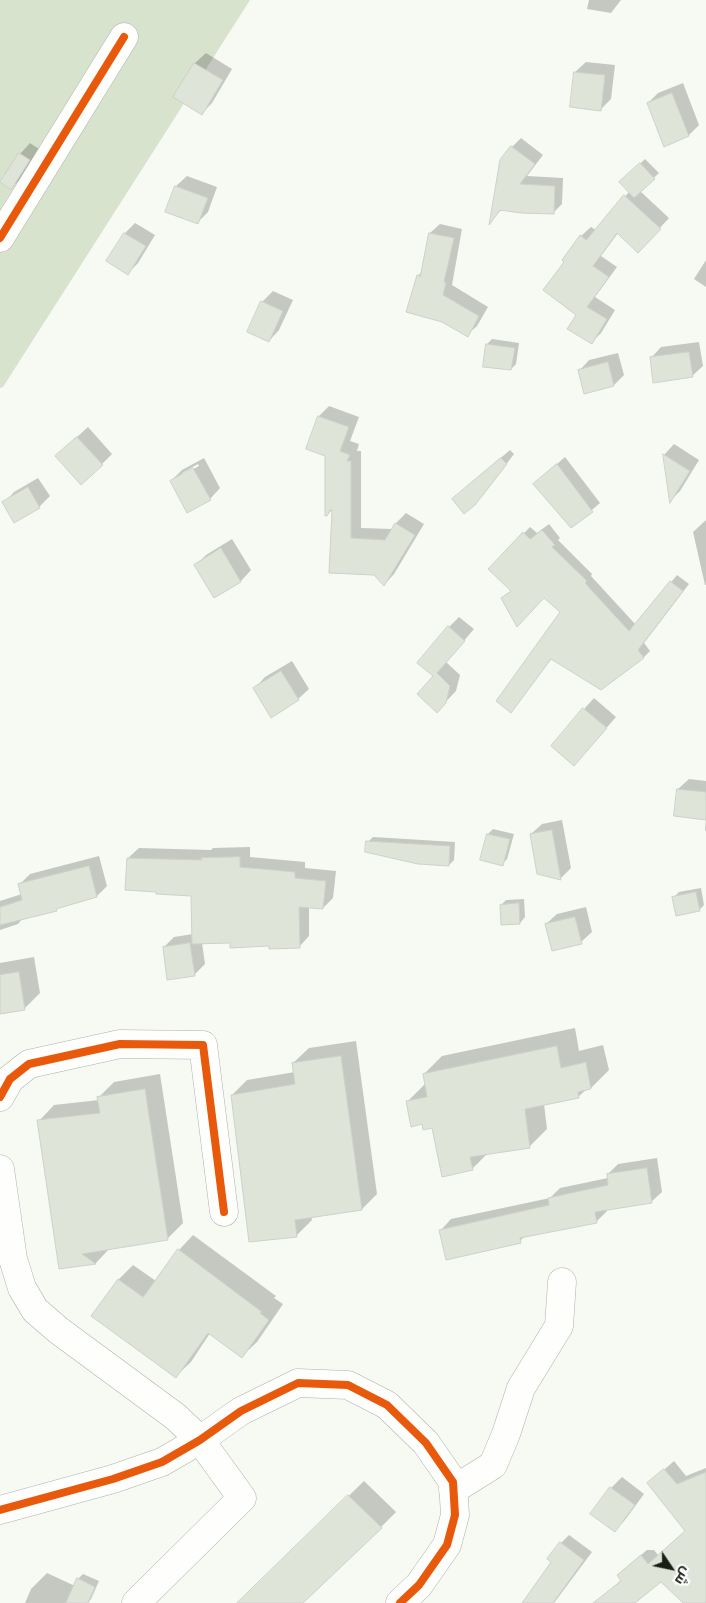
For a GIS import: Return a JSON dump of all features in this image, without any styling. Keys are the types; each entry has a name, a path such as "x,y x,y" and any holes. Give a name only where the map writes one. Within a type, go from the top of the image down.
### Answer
{"street":[{"path":"0,238 124,37"},
{"path":"0,1096 10,1078 29,1064 120,1044 203,1044 224,1212"},
{"path":"0,1169 13,1259 22,1288 35,1310 58,1330 176,1417 200,1440 242,1498 136,1603"},
{"path":"453,1490 493,1465 506,1434 521,1388 559,1326 562,1282"},
{"path":"0,1510 113,1479 162,1462 200,1440 240,1411 298,1383 348,1385 387,1405 426,1444 453,1482 455,1515 447,1545 419,1585 400,1603"}],"green space":[{"path":"0,0 250,0 3,387 0,388"}],"building":[{"path":"194,63 223,80 202,115 173,97"},
{"path":"574,72 605,75 601,111 570,107"},
{"path":"672,93 689,136 664,147 647,103"},
{"path":"511,146 535,164 520,184 555,186 554,214 500,210 489,225 500,160"},
{"path":"19,153 30,160 11,190 0,182"},
{"path":"640,163 655,179 634,198 619,182"},
{"path":"175,186 208,198 198,224 165,212"},
{"path":"624,195 661,229 638,253 617,233 593,266 609,277 587,307 607,319 592,344 567,329 576,315 543,290 564,262 562,260 580,235 586,240"},
{"path":"124,233 146,246 128,275 106,261"},
{"path":"429,233 454,238 443,295 479,316 468,337 442,322 406,312 417,275 420,276"},
{"path":"261,301 283,311 269,342 247,332"},
{"path":"486,344 515,348 511,370 483,367"},
{"path":"689,352 693,377 653,383 650,357"},
{"path":"608,362 614,386 584,394 578,370"},
{"path":"318,416 349,427 340,451 350,455 347,461 351,461 351,538 385,540 395,523 415,535 384,586 374,575 329,573 332,510 325,516 325,456 306,449"},
{"path":"77,437 103,465 81,485 55,456"},
{"path":"663,454 690,471 670,503"},
{"path":"501,458 507,464 475,505 464,514 452,499"},
{"path":"557,464 593,512 571,528 533,484"},
{"path":"193,468 211,500 187,513 170,481"},
{"path":"28,487 40,508 14,523 2,502"},
{"path":"542,530 555,545 552,547 587,581 585,583 629,631 670,581 683,591 638,650 644,658 601,690 551,659 511,713 496,701 560,612 544,598 517,627 501,598 511,591 488,569 523,532 530,539"},
{"path":"221,548 241,582 214,598 194,565"},
{"path":"448,626 465,641 437,673 450,686 446,703 437,713 417,694 433,676 417,663"},
{"path":"281,671 299,700 271,718 253,688"},
{"path":"583,708 607,728 574,766 551,746"},
{"path":"677,789 706,792 706,820 674,816"},
{"path":"552,830 561,880 537,874 530,834"},
{"path":"487,834 510,839 503,866 480,860"},
{"path":"366,841 450,846 449,866 418,864 365,852"},
{"path":"240,857 240,867 295,872 295,878 326,881 323,909 299,907 300,948 269,949 269,946 230,948 230,943 192,944 191,896 125,890 127,858 202,860 201,858"},
{"path":"89,866 97,897 56,909 57,911 0,925 0,907 22,900 18,884"},
{"path":"696,892 700,911 676,916 672,897"},
{"path":"519,903 520,924 501,925 500,905"},
{"path":"575,917 582,944 552,951 545,924"},
{"path":"190,943 195,976 167,980 163,947"},
{"path":"19,972 25,1010 0,1014 0,975"},
{"path":"557,1046 561,1068 586,1062 591,1089 578,1092 579,1098 525,1109 530,1148 470,1157 473,1170 442,1177 432,1128 423,1130 422,1124 411,1127 406,1101 427,1097 423,1074"},
{"path":"341,1056 362,1210 295,1220 297,1237 249,1242 231,1095 295,1084 292,1063"},
{"path":"145,1089 168,1240 82,1254 96,1264 59,1269 37,1120 100,1113 97,1097"},
{"path":"647,1168 652,1203 595,1212 597,1223 520,1238 521,1243 446,1260 439,1230 549,1205 548,1198 608,1185 607,1174"},
{"path":"178,1249 262,1312 260,1313 269,1320 242,1358 208,1333 176,1378 91,1316 118,1279 143,1297"},
{"path":"664,1469 677,1484 706,1472 706,1603 683,1603 661,1582 635,1603 593,1603 621,1581 617,1575 641,1555 648,1564 685,1531 647,1483"},
{"path":"610,1487 635,1505 615,1532 590,1514"},
{"path":"348,1495 382,1528 303,1603 237,1603"},
{"path":"560,1542 584,1560 553,1603 522,1603 551,1562 547,1559"},
{"path":"77,1578 95,1587 88,1603 66,1603"}],"cycle path":[{"path":"0,238 124,37"},
{"path":"0,1097 10,1079 29,1064 120,1044 203,1045 224,1212"},
{"path":"0,1510 113,1479 162,1462 200,1440 241,1411 298,1383 348,1385 387,1405 426,1443 453,1482 455,1515 447,1545 419,1585 400,1603"}]}
